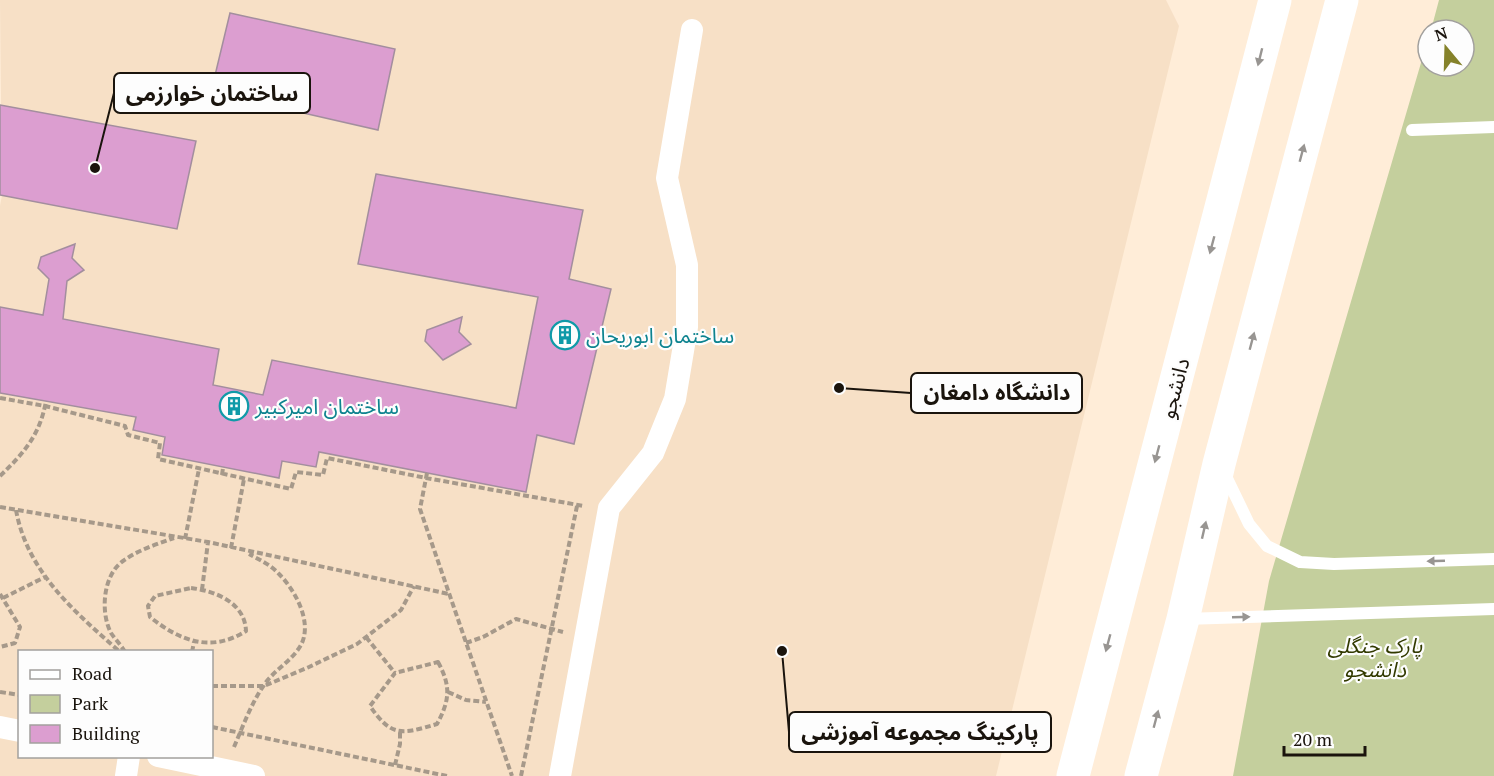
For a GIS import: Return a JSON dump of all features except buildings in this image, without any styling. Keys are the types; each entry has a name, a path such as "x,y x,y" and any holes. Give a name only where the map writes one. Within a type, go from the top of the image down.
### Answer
{"main road":[{"name":"دانشجو","path":"1073,776 1275,0"},
{"path":"1141,776 1183,619 1219,464 1342,0"}],"street":[{"path":"560,776 609,508 653,453 675,399 687,327 687,266 667,178 692,30"},
{"path":"0,727 18,731"},
{"path":"126,776 129,758"},
{"path":"166,758 225,773 254,776"}],"lane":[{"path":"1412,130 1494,127"},
{"path":"1219,464 1249,524 1267,546 1300,562 1334,564 1494,559"},
{"path":"1183,619 1494,609"}],"path":[{"path":"0,398 45,404 125,426 128,435 160,443 158,459 291,489 296,472 323,475 327,458 577,506 609,508"},
{"path":"0,476 21,456 36,434 45,404"},
{"path":"222,475 223,468"},
{"path":"185,539 199,469"},
{"path":"427,473 420,509 512,776"},
{"path":"231,548 244,479"},
{"path":"521,776 577,506"},
{"path":"0,507 208,542 449,594"},
{"path":"16,510 19,529 45,577 62,599 119,650"},
{"path":"124,650 111,633 104,602 113,572 123,561 151,546 175,537"},
{"path":"202,590 208,542"},
{"path":"241,732 264,686 302,644 305,624 293,592 280,575 267,564 244,551"},
{"path":"0,647 15,643 20,627 2,596 45,577"},
{"path":"213,686 264,686 309,668 357,644 366,637 400,610 414,586"},
{"path":"191,588 202,590 231,601 246,619 246,631 235,638 215,642 194,642 165,629 150,617 148,606 155,596 169,591 191,588"},
{"path":"466,643 483,637 516,619 586,638"},
{"path":"366,637 395,673"},
{"path":"192,650 194,642"},
{"path":"438,662 446,676 448,692 445,710 437,724 417,730 400,731 383,724 370,705 395,673 438,662"},
{"path":"0,692 18,695"},
{"path":"448,692 466,700 486,702"},
{"path":"213,727 447,776"},
{"path":"395,765 400,744 400,731"}],"shaded area":[{"path":"0,0 1166,0 1179,26 996,776 0,776 0,393 136,417 133,430 165,437 163,455 278,478 282,461 316,467 319,452 526,492 537,435 574,444 611,289 569,279 583,210 376,174 359,264 538,297 516,408 272,360 263,395 213,385 219,349 0,307 0,206 2,195","holes":["230,13 395,49 378,130 211,92"]}],"green space":[{"name":"پارک جنگلی دانشجو","path":"1439,0 1494,0 1494,776 1233,776 1269,581 1417,78 1476,78 1476,18 1434,18"}],"place":[{"name":"ساختمان خوارزمی","path":"95,168"},
{"name":"ساختمان ابوریحان","path":"565,335"},
{"name":"دانشگاه دامغان","path":"839,388"},
{"name":"ساختمان امیرکبیر","path":"234,406"},
{"name":"پارکینگ مجموعه آموزشی","path":"782,651"}]}
